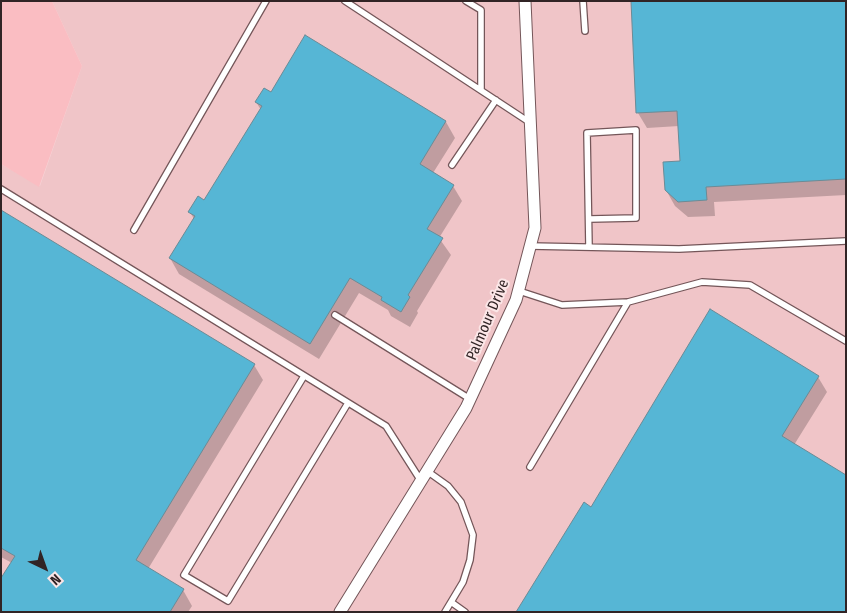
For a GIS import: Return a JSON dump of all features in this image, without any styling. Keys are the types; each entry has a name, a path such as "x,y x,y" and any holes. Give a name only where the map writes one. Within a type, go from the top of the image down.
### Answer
{"street":[{"name":"Palmour Drive","path":"340,612 470,399 519,291 534,228 526,1"}],"lane":[{"path":"134,230 266,1"},
{"path":"345,1 530,122"},
{"path":"466,1 482,10 481,90"},
{"path":"583,1 585,31"},
{"path":"452,165 496,100"},
{"path":"589,248 590,219 587,134 636,130 636,218 590,219"},
{"path":"1,189 386,426 424,476 448,486 461,502 473,535 470,560 463,582 445,612"},
{"path":"530,246 679,249 846,241"},
{"path":"519,291 562,306 628,302 702,282 750,285 846,341"},
{"path":"530,467 628,302"},
{"path":"336,315 470,399"},
{"path":"304,376 184,575 228,601 348,403"},
{"path":"451,602 466,612"}],"shaded area":[{"path":"1,1 52,1 82,66 39,187 1,164"},
{"path":"52,1 846,1 846,612 1,612 1,164 40,186 82,66"}],"building":[{"path":"631,1 846,1 846,179 706,187 707,200 678,202 665,190 663,162 680,161 677,111 636,113"},
{"path":"305,35 446,121 420,164 454,185 427,229 443,238 408,295 410,297 401,312 381,300 382,297 350,278 310,344 169,258 195,216 188,212 198,196 204,200 262,106 255,102 264,88 271,92"},
{"path":"1,210 255,364 136,560 184,589 170,612 1,612 1,578 15,556 1,548"},
{"path":"710,309 819,376 782,436 846,475 846,612 516,612 584,502 591,507"}]}
